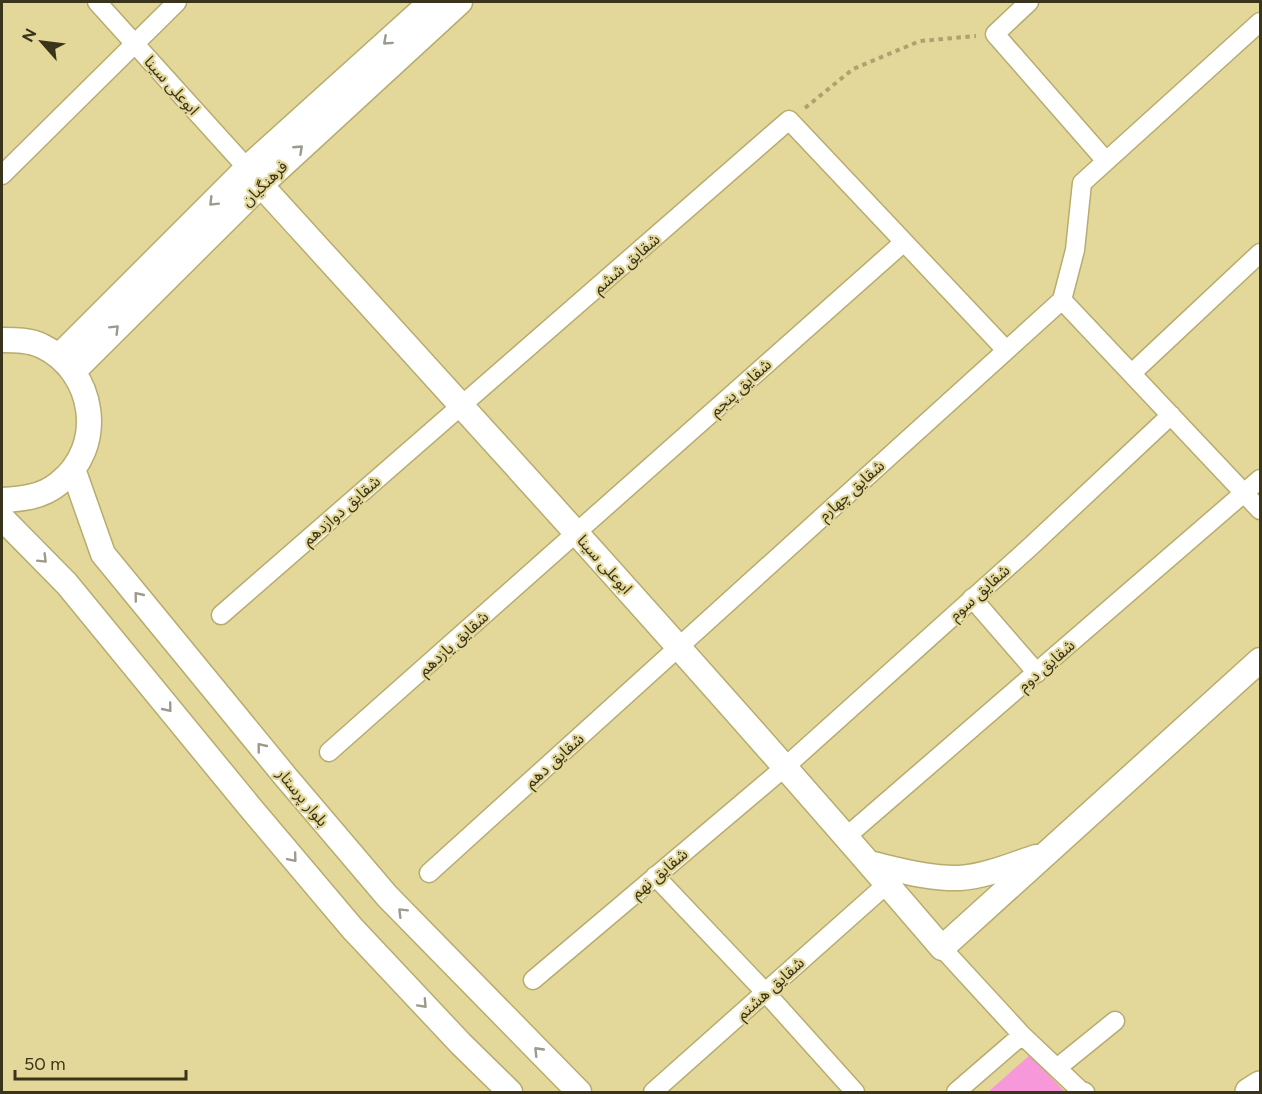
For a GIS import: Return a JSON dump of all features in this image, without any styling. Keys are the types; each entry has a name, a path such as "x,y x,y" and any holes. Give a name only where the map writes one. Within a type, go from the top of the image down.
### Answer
{"main road":[{"path":"1249,1092 1260,1085"}],"street":[{"name":"ابوعلی سینا","path":"97,2 679,646 847,836 942,948"},
{"path":"2,175 177,2"},
{"name":"فرهنگیان","path":"66,363 430,2"},
{"name":"فرهنگیان","path":"254,176 460,2"},
{"path":"1029,2 994,34 1106,161"},
{"path":"1260,22 1082,183 1075,250 1062,300 1260,510"},
{"path":"789,120 1006,350"},
{"name":"شقایق ششم","path":"462,406 789,120"},
{"name":"شقایق پنجم","path":"577,533 904,242"},
{"path":"1132,373 1260,253"},
{"name":"شقایق چهارم","path":"679,646 1062,300"},
{"path":"2,340 21,340 41,345 66,363 84,389 90,410 90,430 84,451 73,469 58,484 40,494 20,500 2,500"},
{"name":"شقایق دوازدهم","path":"221,615 462,406"},
{"name":"شقایق سوم","path":"785,766 1171,415"},
{"name":"بلوار پرستار","path":"73,469 104,554 118,572 277,767 387,896 579,1092"},
{"name":"شقایق دوم","path":"847,836 1260,479"},
{"path":"2,518 67,584 352,928 461,1044 510,1092"},
{"name":"شقایق یازدهم","path":"329,752 577,533"},
{"path":"972,598 1037,673"},
{"name":"شقایق دهم","path":"429,873 679,646"},
{"path":"1081,1092 1022,1035 942,948 1260,660"},
{"name":"شقایق نهم","path":"533,980 785,766"},
{"path":"869,863 924,876 962,878 1003,869 1047,854"},
{"path":"655,876 766,993 855,1092"},
{"name":"شقایق هشتم","path":"653,1092 887,884"},
{"path":"1057,1068 1115,1021"},
{"path":"956,1092 1022,1035"}],"path":[{"path":"789,120 853,69 920,41 994,34"}],"shaded area":[{"path":"1030,1055 1065,1092 988,1092"}]}
